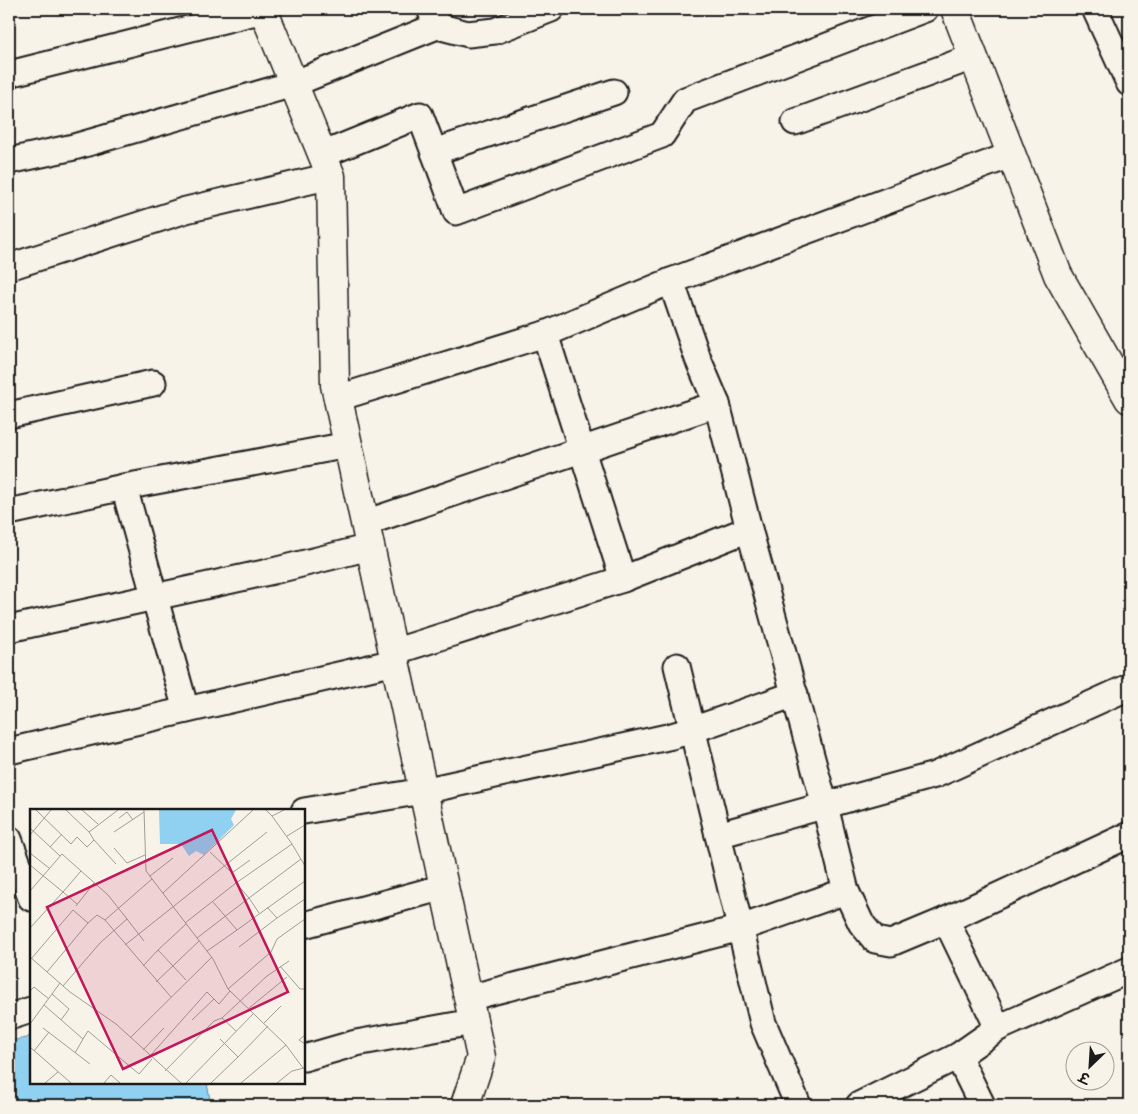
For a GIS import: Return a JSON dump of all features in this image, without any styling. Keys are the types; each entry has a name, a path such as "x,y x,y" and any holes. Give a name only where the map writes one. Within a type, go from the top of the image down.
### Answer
{"street":[{"path":"9,74 263,9 327,166 335,385 481,1057 464,1105"},
{"path":"9,161 74,147 294,84 434,17 468,34 495,30 551,9"},
{"path":"9,267 327,166 420,115 456,212 662,135 686,100 925,9"},
{"path":"955,9 1058,275 1129,399"},
{"path":"1095,9 1129,83"},
{"path":"795,122 973,57"},
{"path":"434,152 614,92"},
{"path":"338,398 545,334 671,281 1011,155"},
{"path":"671,281 698,360 717,404 846,891 861,922 875,940 891,942 946,920 1129,835"},
{"path":"545,334 623,578"},
{"path":"9,415 153,383"},
{"path":"9,629 274,571 582,451 717,404"},
{"path":"9,512 124,487 348,445"},
{"path":"124,487 186,710"},
{"path":"9,751 186,710 394,657 623,578 749,529"},
{"path":"677,666 763,1023 798,1105"},
{"path":"718,835 935,775 1129,687"},
{"path":"305,811 423,791 692,730 795,694"},
{"path":"9,839 24,886"},
{"path":"305,925 444,887"},
{"path":"305,1058 471,1010 741,928 846,891"},
{"path":"946,920 998,1028"},
{"path":"859,1105 958,1056 998,1028 1129,970"},
{"path":"9,1017 30,1010"},
{"path":"958,1056 982,1105"}],"water":[{"path":"30,1035 30,1084 207,1084 211,1105 9,1105 9,1041 27,1038"}]}
